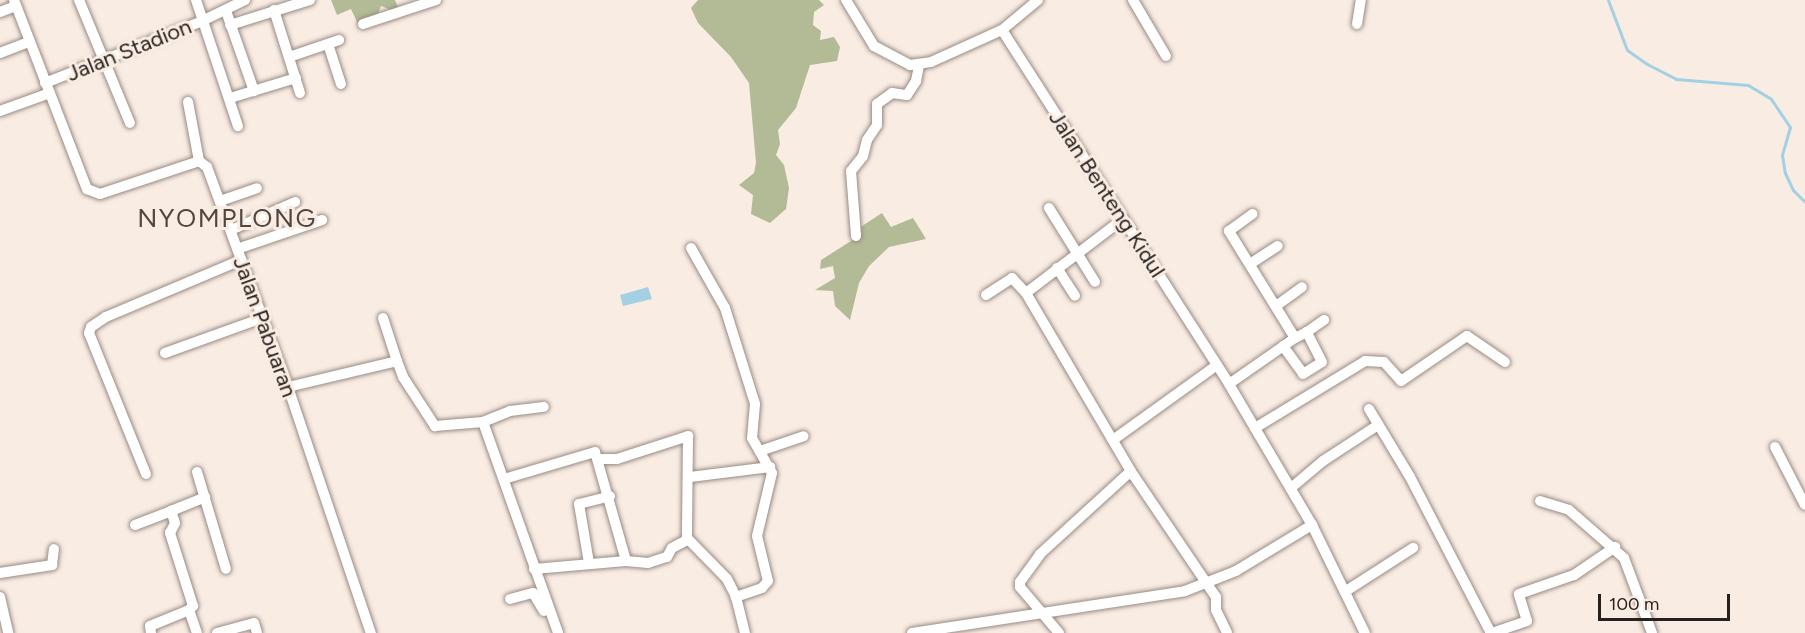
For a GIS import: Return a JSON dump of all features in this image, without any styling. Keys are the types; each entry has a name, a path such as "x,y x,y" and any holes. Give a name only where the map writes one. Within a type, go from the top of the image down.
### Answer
{"street":[{"path":"79,0 130,123"},
{"path":"195,0 238,126"},
{"name":"Jalan Stadion","path":"45,83 226,11 244,0"},
{"path":"230,25 310,0"},
{"path":"363,24 436,0"},
{"path":"846,0 874,46 900,62 919,65 1002,30 1037,0"},
{"path":"1133,0 1166,56"},
{"path":"1357,24 1360,0"},
{"path":"0,12 15,3 84,184 93,194 198,160 188,102"},
{"path":"274,10 300,93"},
{"path":"226,11 254,91"},
{"name":"Jalan Benteng Kidul","path":"1002,30 1229,384 1312,525 1365,633"},
{"path":"0,53 29,42"},
{"path":"289,57 333,42 341,84"},
{"path":"856,236 851,171 864,156 867,140 877,125 877,104 892,93 907,95 916,81 919,65"},
{"path":"230,98 296,78"},
{"path":"0,111 50,93"},
{"name":"Jalan Pabuaran","path":"198,160 207,167 231,230 288,387 310,459 372,633"},
{"path":"220,201 257,188"},
{"path":"231,230 295,202"},
{"path":"1048,208 1095,282"},
{"path":"1252,214 1229,231 1295,338"},
{"path":"1026,293 1123,219"},
{"path":"146,474 90,333 91,327 106,316 322,220"},
{"path":"1250,264 1278,246"},
{"path":"691,248 725,308 754,404 752,436 770,467 772,484 757,536 768,581 762,588 736,597"},
{"path":"1057,268 1075,296"},
{"path":"986,295 1012,278 1026,293 1131,471 1207,583 1227,633"},
{"path":"1275,306 1302,287"},
{"path":"165,353 262,318"},
{"path":"383,318 403,377 435,426 483,422 510,411 544,407"},
{"path":"1229,384 1324,320"},
{"path":"1283,346 1299,372 1306,373 1324,360 1307,332"},
{"path":"1255,428 1365,361 1384,362 1401,381 1467,336 1505,362"},
{"path":"288,387 397,361"},
{"path":"1113,441 1217,365"},
{"path":"1369,410 1491,633 1527,621 1520,594 1574,575 1615,547"},
{"path":"483,422 557,633"},
{"path":"1291,488 1323,461 1378,425"},
{"path":"598,459 617,459 687,435 690,477 687,540 727,579 736,597 745,633"},
{"path":"760,451 804,436"},
{"path":"1775,447 1805,505"},
{"path":"504,479 530,470 546,469 592,452 598,459 610,496 626,561"},
{"path":"690,477 770,467"},
{"path":"1059,633 1020,587 1020,582 1040,554 1131,471"},
{"path":"197,472 226,569"},
{"path":"589,563 579,504 610,496"},
{"path":"135,525 205,497"},
{"path":"1540,501 1569,510 1615,547 1632,576 1652,633"},
{"path":"151,633 150,626 189,610 193,606 170,533 175,524 171,511"},
{"path":"912,633 1185,591 1263,556 1312,525"},
{"path":"534,569 626,561 648,563 661,560 687,540"},
{"path":"1346,591 1413,548"},
{"path":"0,573 52,566 54,549"},
{"path":"510,599 533,593 557,633"},
{"path":"0,597 8,633"},
{"path":"189,610 197,633"},
{"path":"217,633 254,623 257,633"}],"green space":[{"path":"331,0 395,0 398,7 391,10 381,6 377,16 358,24 351,9 337,15"},
{"path":"698,0 819,0 824,5 814,12 813,25 821,31 820,40 834,37 840,47 837,61 810,65 796,108 778,130 780,144 776,155 784,165 789,188 786,209 770,223 751,214 753,195 739,185 754,173 756,163 749,83 731,57 698,23 691,8"},
{"path":"882,213 891,227 913,218 926,239 889,247 869,266 859,283 850,320 835,306 833,291 815,290 835,278 833,266 820,269 821,260 862,234 859,228"}],"water":[{"path":"648,287 652,299 623,306 620,295"}],"waterway":[{"path":"1608,0 1627,50 1647,64 1676,79 1748,85 1771,99 1790,127 1782,155 1785,173 1793,190 1805,202"}],"district":[{"name":"NYOMPLONG","path":"227,219"}]}
